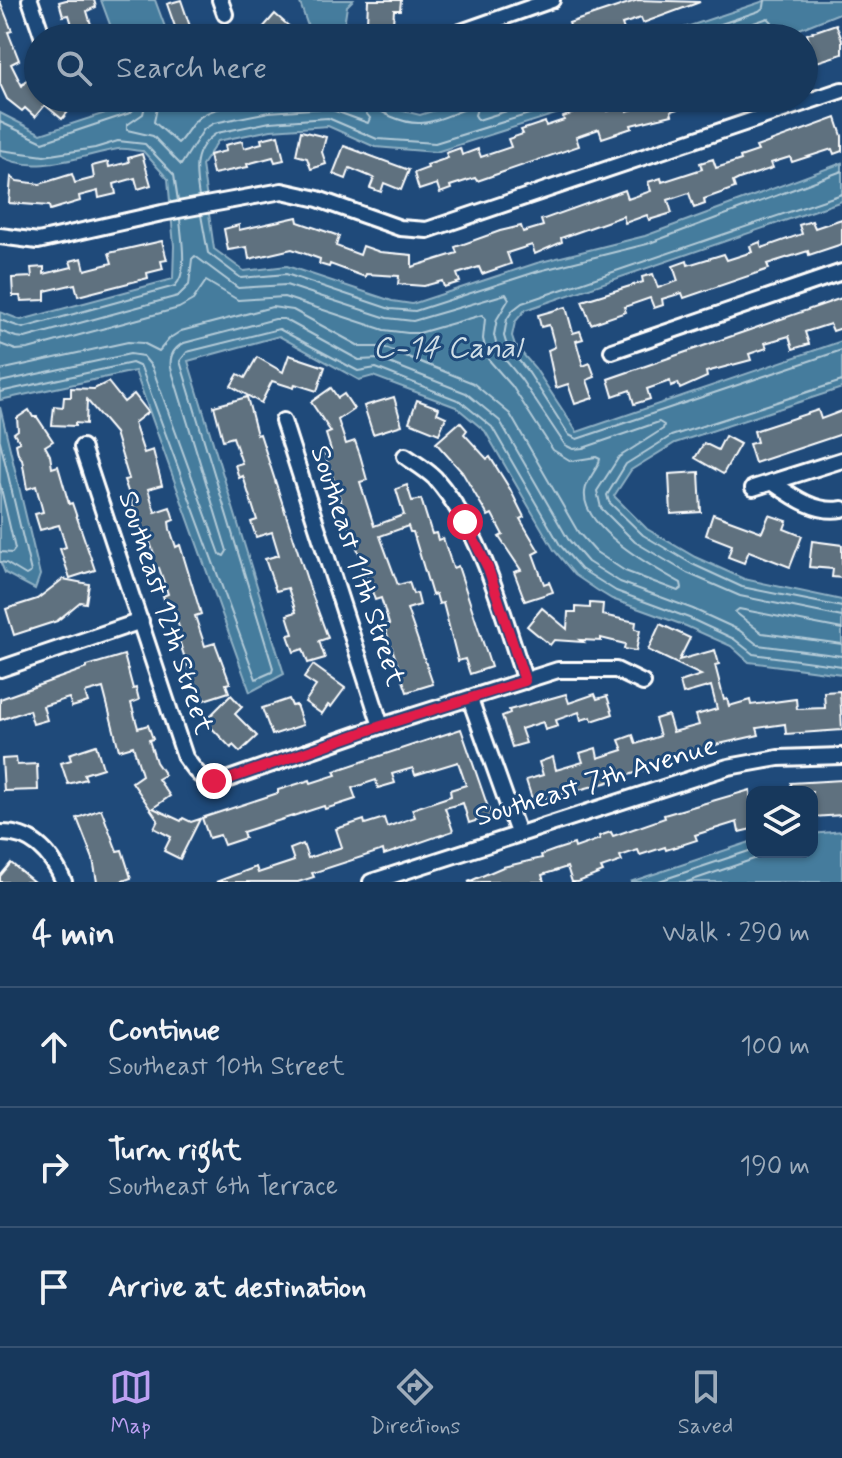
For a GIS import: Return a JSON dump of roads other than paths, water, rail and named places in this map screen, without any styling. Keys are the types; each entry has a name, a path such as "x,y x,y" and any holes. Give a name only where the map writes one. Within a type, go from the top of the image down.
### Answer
{"street":[{"path":"30,0 38,24"},
{"path":"484,24 552,0"},
{"path":"818,98 842,90"},
{"path":"0,236 38,241 162,213 282,191 318,199 400,228 427,230 777,112"},
{"path":"612,351 842,272"},
{"name":"Southeast 11th Street","path":"283,421 381,726"},
{"name":"Southeast 12th Street","path":"82,447 185,757 198,776 214,781 226,780 381,726"},
{"path":"405,456 434,477 465,522 488,568 525,681"},
{"path":"753,488 842,460"},
{"path":"772,482 794,498 826,510 842,509"},
{"path":"0,669 141,621"},
{"path":"381,726 558,670 616,670 643,683"},
{"path":"470,699 518,833"},
{"name":"Southeast 7th Avenue","path":"371,882 728,767 778,758 842,756"},
{"path":"0,833 15,832 37,844 54,859 64,882"}],"water":[{"path":"101,0 155,0 164,24 110,24"},
{"path":"299,0 353,0 347,6 344,24 307,24"},
{"path":"767,0 842,0 842,12 812,24 696,24"},
{"name":"C-14 Canal","path":"109,112 408,112 420,115 429,112 562,112 436,152 375,147 328,126 271,130 218,141 202,165 214,249 244,271 287,266 392,301 412,304 537,263 645,236 842,163 842,201 525,310 515,322 512,336 515,345 535,368 577,432 842,341 842,388 675,443 631,470 614,496 647,529 695,557 744,579 842,600 842,674 749,662 731,646 612,599 597,590 575,575 554,550 485,431 456,407 373,376 359,380 279,336 188,361 284,674 250,692 135,371 0,400 0,312 21,320 173,279 174,246 168,179 143,151 118,149 43,164 14,162 0,156 0,113 41,134"},
{"path":"0,407 40,575 35,589 5,573 0,561"},
{"path":"842,831 842,882 630,882 746,843 746,858 818,858 818,833"}]}
